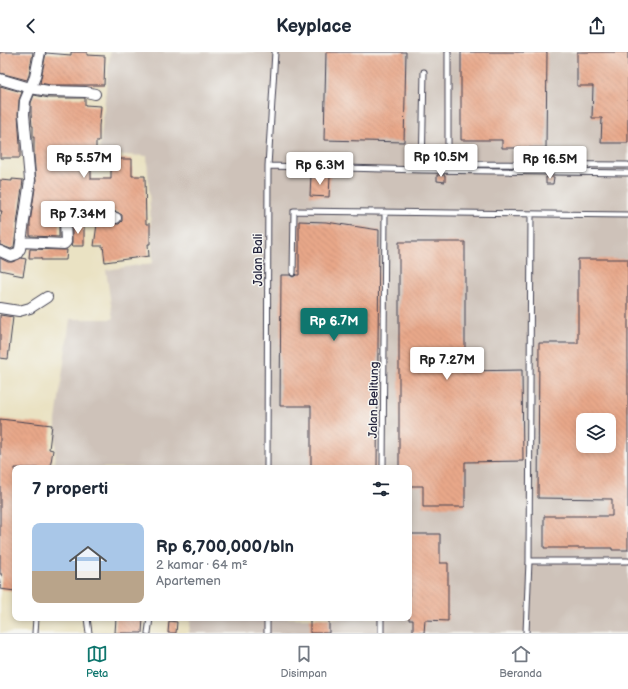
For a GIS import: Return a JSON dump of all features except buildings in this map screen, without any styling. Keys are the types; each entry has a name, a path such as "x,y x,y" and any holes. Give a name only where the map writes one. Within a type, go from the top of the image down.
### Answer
{"street":[{"path":"0,250 11,256 18,254 20,249 30,180 24,114 25,101 35,77 40,52"},
{"path":"0,79 49,92 86,92 96,94"},
{"path":"21,242 64,244 66,242 65,221 70,216 116,218"},
{"path":"0,308 19,311 30,308 47,297"}],"lane":[{"name":"Jalan Bali","path":"267,465 268,166 275,52"},
{"path":"448,52 448,161 450,164 628,165"},
{"path":"422,170 424,72"},
{"path":"268,166 628,173"},
{"path":"293,273 294,211 628,215"},
{"name":"Jalan Belitung","path":"383,465 385,212"},
{"path":"526,633 529,561 531,214"},
{"path":"529,561 628,561"},
{"path":"35,633 36,621"},
{"path":"87,621 89,633"},
{"path":"148,633 150,621"},
{"path":"267,621 267,633"},
{"path":"381,621 381,633"}],"shaded area":[{"path":"110,52 628,52 628,633 189,633 191,621 412,621 412,465 55,465 56,420 70,319 113,319 106,270 153,263 147,156 99,154"}]}
